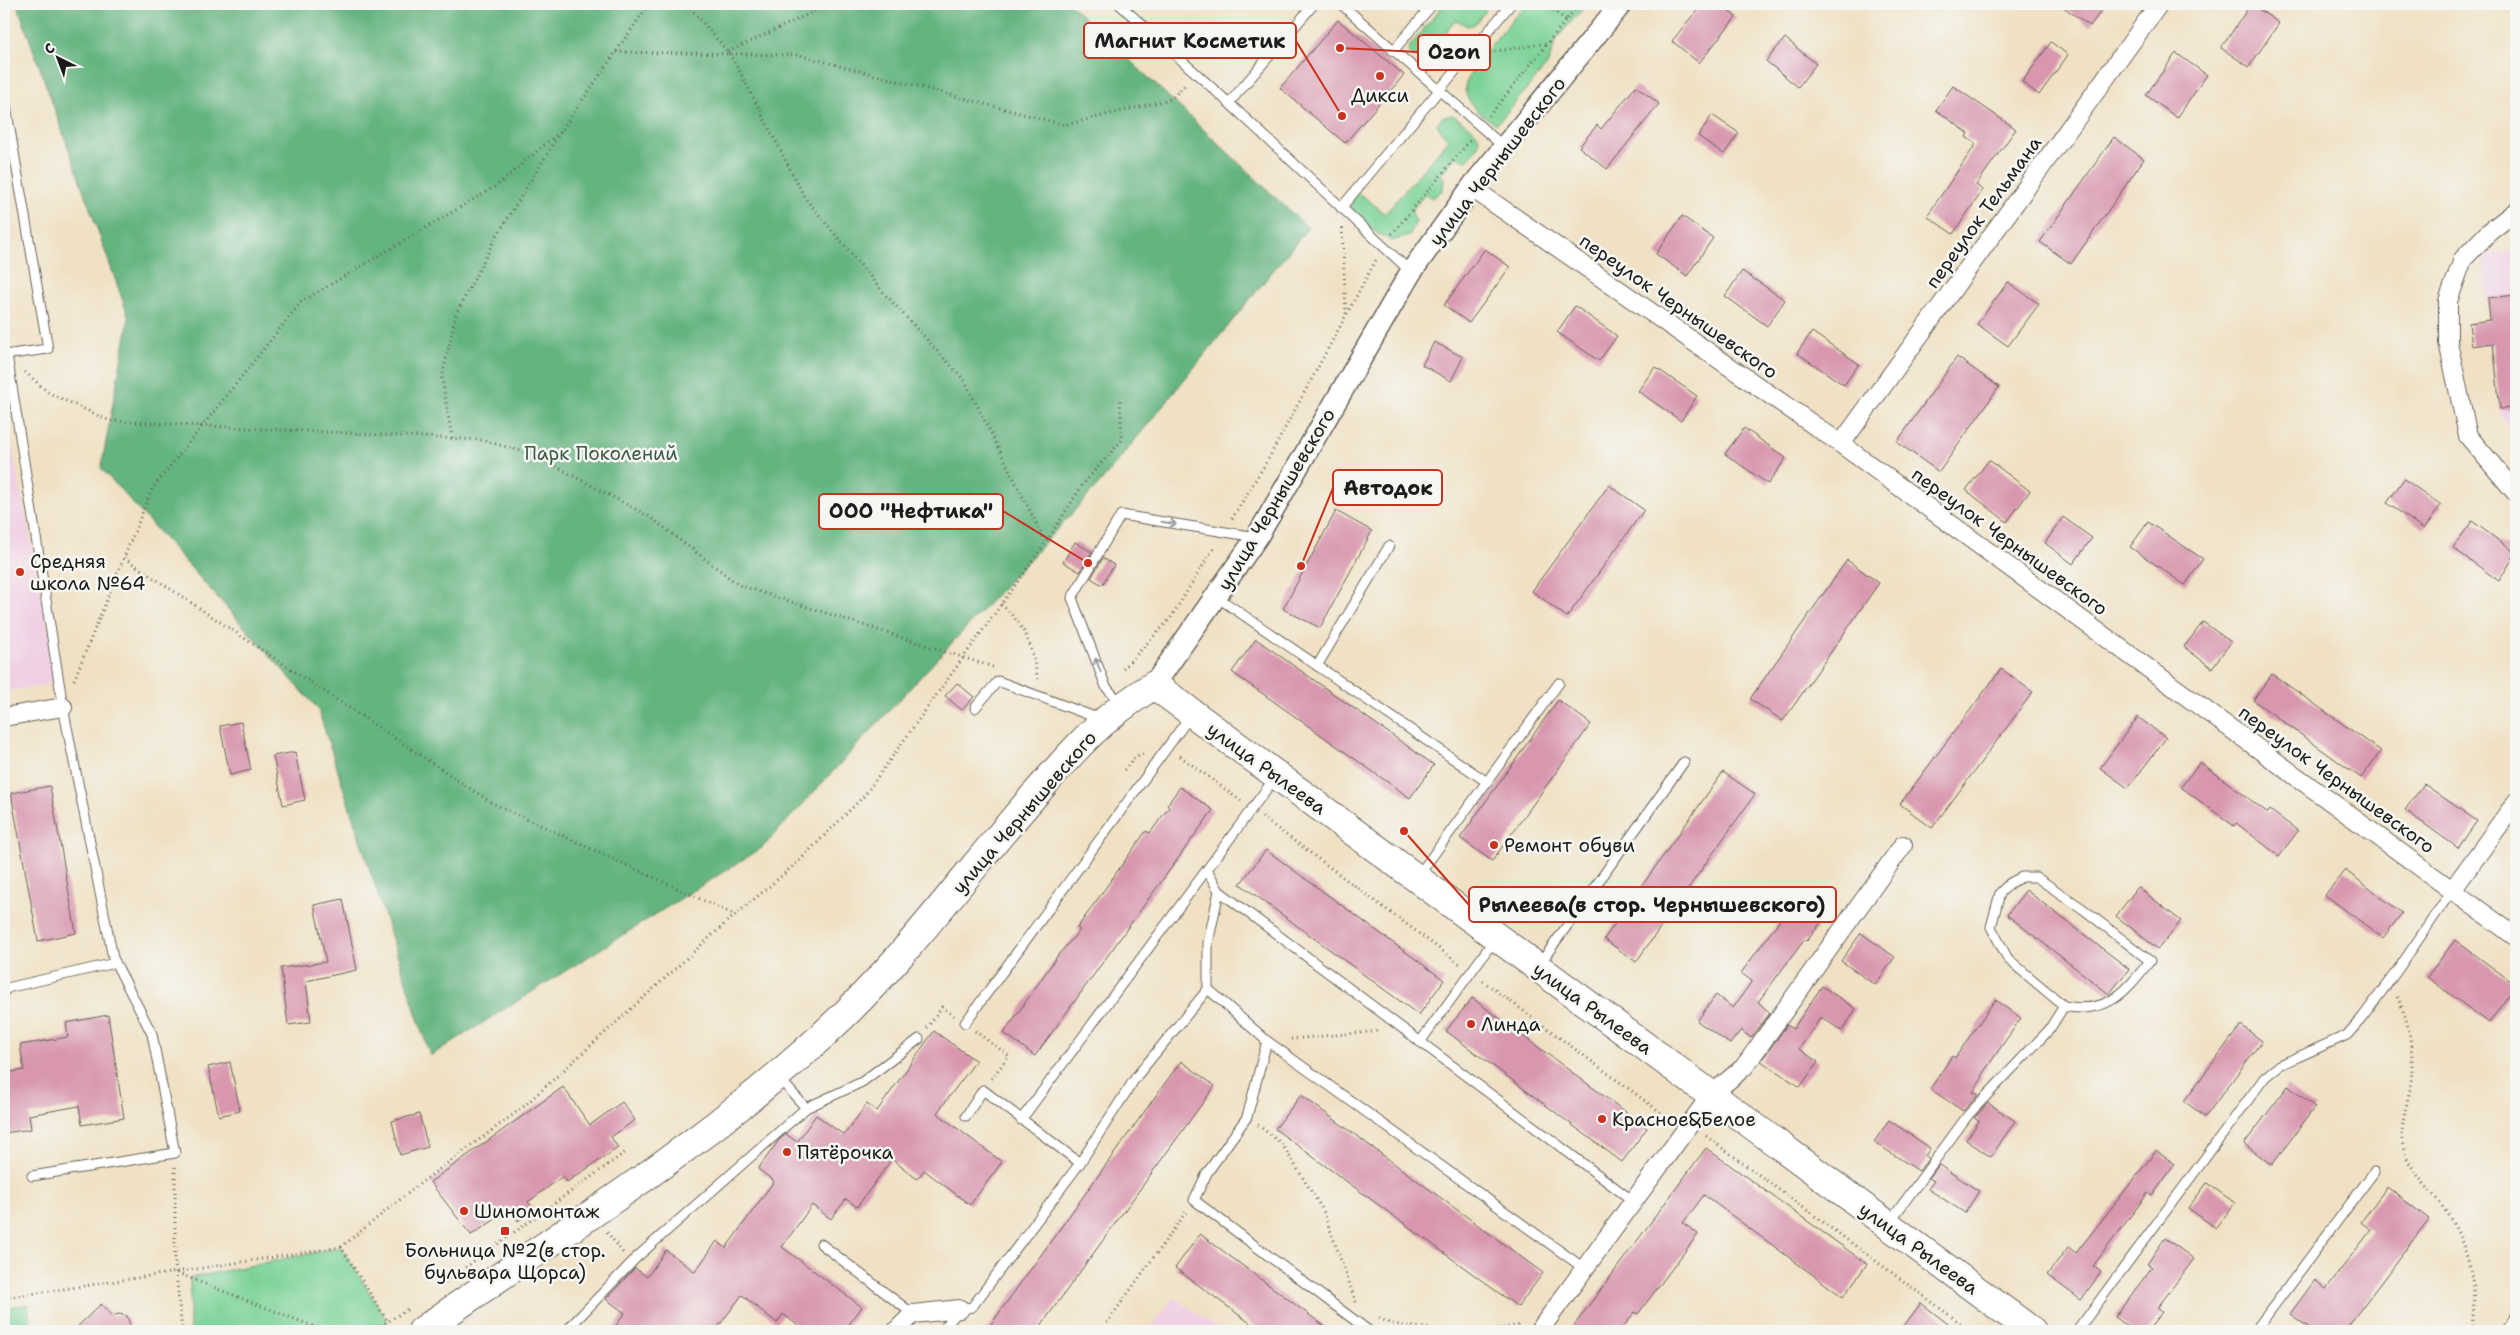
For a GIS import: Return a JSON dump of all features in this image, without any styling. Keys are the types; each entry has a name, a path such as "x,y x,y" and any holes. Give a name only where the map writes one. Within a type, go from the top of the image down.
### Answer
{"main road":[{"name":"улица Чернышевского","path":"437,1327 708,1133 778,1076 845,1014 917,938 1025,806 1068,758 1114,714 1154,685"},
{"name":"улица Рылеева","path":"1154,685 2032,1331"}],"street":[{"name":"улица Чернышевского","path":"1154,685 1258,537 1411,272 1472,188 1621,4"},
{"name":"переулок Тельмана","path":"1841,444 2159,4"},
{"name":"переулок Чернышевского","path":"1472,188 1841,444 2453,889 2516,937"},
{"path":"2516,211 2489,232 2463,259 2448,301 2448,342 2468,436 2516,493"},
{"path":"4,717 63,707"},
{"path":"2453,889 2516,802"},
{"path":"1540,1331 1711,1095 1744,1067 1903,845"},
{"path":"896,1331 913,1314 960,1309"}],"lane":[{"path":"1118,4 1411,272"},
{"path":"1228,103 1314,4"},
{"path":"1341,4 1505,147"},
{"path":"1393,51 1433,4"},
{"path":"1341,208 1511,4"},
{"path":"4,95 48,349 5,355 63,707 115,963 152,1034 175,1153 32,1176"},
{"path":"1114,714 1106,687 1072,598 1121,514 1258,537"},
{"path":"1317,666 1389,546"},
{"path":"1217,597 1487,782"},
{"path":"976,708 998,680 1114,714"},
{"path":"1416,878 1559,683"},
{"path":"965,1023 1192,713"},
{"path":"1538,968 1684,762"},
{"path":"1021,1120 1277,776"},
{"path":"1207,870 1219,891 1633,1201"},
{"path":"2022,877 2036,877 2083,909 2150,961 2116,1000 2082,1009 2064,1006 2008,960 1991,927 2000,893 2010,883 2022,877"},
{"path":"2077,1331 2265,1077 2280,1065 2347,1035 2389,982 2453,889"},
{"path":"942,1331 960,1309 972,1307 1080,1163 1136,1077 1208,989 1208,942 1219,891"},
{"path":"1420,1042 1497,938"},
{"path":"4,992 7,988 115,963"},
{"path":"1208,989 1267,1041 1585,1269"},
{"path":"1888,1225 1968,1115 2049,1030 2064,1006"},
{"path":"566,1331 631,1264 806,1108 862,1082 919,1039"},
{"path":"1267,1041 1248,1117 1207,1173 1194,1200 1369,1331"},
{"path":"778,1076 806,1108"},
{"path":"966,1116 983,1090 1080,1163"},
{"path":"2255,1331 2374,1172"},
{"path":"821,1244 913,1314"},
{"path":"2505,1331 2516,1316"}],"path":[{"path":"452,438 442,378 456,314 496,237 562,130 649,4"},
{"path":"688,4 728,52 805,198 883,292 965,381 1046,542"},
{"path":"728,52 830,4"},
{"path":"1545,4 1566,20"},
{"path":"1123,669 1170,619 1224,532 1270,456 1389,237 1580,4"},
{"path":"1467,56 1548,43"},
{"path":"616,52 728,52 799,55 1065,125 1171,99 1196,74"},
{"path":"63,707 152,490 301,302 496,186 562,130"},
{"path":"1341,208 1346,315"},
{"path":"5,355 48,394 110,420 482,440 535,455 650,517 740,585 1000,669"},
{"path":"4,1298 341,1247 422,1182 522,1108 736,915 798,862 864,796 1046,542 1083,484 1122,440 1120,398"},
{"path":"124,558 492,803 736,915"},
{"path":"1001,604 1016,618 1028,637 1038,681 1029,678"},
{"path":"1124,770 1136,756 1168,746 1653,1108 1676,1124 1699,1131 1738,1158 1970,1331"},
{"path":"2389,982 2409,1025 2410,1086 2403,1146 2417,1176 2446,1212 2462,1244 2472,1278 2475,1312 2471,1331"},
{"path":"919,1039 942,1007 1009,1056 983,1090"},
{"path":"1267,1041 1402,1029"},
{"path":"1248,1117 1281,1143 1323,1210 1355,1301 1360,1306"},
{"path":"436,1289 628,1151"},
{"path":"175,1153 176,1272 182,1331"},
{"path":"1096,1331 1103,1325 1194,1200"},
{"path":"603,1227 631,1264"},
{"path":"341,1247 388,1322"},
{"path":"176,1272 325,1331"},
{"path":"372,1331 413,1306"},
{"path":"1373,1315 1391,1324 1448,1331"},
{"path":"1101,1331 1103,1325"}],"shaded area":[{"path":"2516,250 2516,436 2501,416 2493,344 2472,346 2469,323 2490,320 2483,255"},
{"name":"Средняя школа №64","path":"4,407 57,672 51,684 4,692"},
{"path":"1174,1297 1221,1331 1149,1331"}],"green space":[{"name":"Парк Поколений","path":"17,4 1070,4 1308,228 1100,483 763,847 430,1056 318,709 101,468 129,318"},
{"path":"1444,4 1481,4 1486,10 1475,24 1468,26 1456,20 1432,49 1420,56 1414,57 1407,50"},
{"path":"1526,4 1587,4 1556,39 1548,64 1497,124 1481,114 1472,105 1465,88 1472,71"},
{"path":"1453,115 1474,130 1477,135 1479,140 1478,146 1474,153 1466,161 1456,156 1441,174 1444,179 1443,190 1432,198 1425,194 1411,211 1416,222 1409,236 1392,241 1375,232 1344,201 1354,192 1363,196 1385,214 1449,139 1443,134 1437,124 1442,117"},
{"path":"341,1247 388,1322 371,1331 190,1331 190,1278"},
{"path":"28,1304 31,1331 4,1331 4,1308"}],"building":[{"path":"1702,4 1720,4 1736,17 1699,63 1672,41"},
{"path":"2059,4 2106,4 2090,26"},
{"path":"2251,4 2279,23 2249,67 2221,48"},
{"path":"1338,20 1404,75 1345,143 1280,88"},
{"path":"1785,38 1816,64 1798,87 1766,61"},
{"path":"2051,42 2068,55 2039,95 2022,82"},
{"path":"2176,53 2207,75 2177,118 2146,95"},
{"path":"1636,86 1659,104 1607,169 1579,147 1597,125 1601,129"},
{"path":"1953,86 2016,129 1976,185 1983,190 1953,234 1927,216 1976,144 1966,137 1968,133 1936,110"},
{"path":"1712,115 1739,133 1724,154 1698,136"},
{"path":"2114,137 2144,159 2071,264 2040,242"},
{"path":"1682,216 1713,238 1687,276 1656,254"},
{"path":"1485,249 1510,267 1469,323 1444,305"},
{"path":"1742,271 1785,300 1767,326 1725,296"},
{"path":"2008,282 2039,304 2008,346 1977,324"},
{"path":"2516,295 2516,408 2500,409 2493,343 2472,346 2469,323 2490,320 2488,298"},
{"path":"1575,306 1617,336 1599,361 1557,332"},
{"path":"1812,332 1859,364 1844,385 1797,353"},
{"path":"1434,342 1463,357 1451,381 1422,365"},
{"path":"1957,357 1999,387 1939,472 1897,442"},
{"path":"1655,367 1697,396 1681,421 1638,391"},
{"path":"1744,428 1786,458 1768,484 1725,454"},
{"path":"1989,460 2030,491 2007,522 1966,490"},
{"path":"2404,479 2441,505 2424,529 2387,503"},
{"path":"1609,485 1644,510 1567,617 1532,591"},
{"path":"1336,511 1372,531 1320,628 1283,609"},
{"path":"2063,517 2092,538 2073,564 2045,543"},
{"path":"2472,521 2516,553 2499,581 2453,548"},
{"path":"2148,522 2203,559 2185,585 2130,547"},
{"path":"1075,542 1092,552 1080,572 1063,562"},
{"path":"1103,558 1114,565 1102,585 1091,578"},
{"path":"1847,560 1879,583 1783,721 1750,699"},
{"path":"2203,622 2231,642 2212,668 2184,647"},
{"path":"1256,639 1434,765 1410,798 1232,672"},
{"path":"2001,669 2033,692 1932,828 1900,804"},
{"path":"2272,674 2381,751 2361,778 2253,700"},
{"path":"957,683 974,697 962,710 945,696"},
{"path":"1558,700 1591,724 1492,861 1460,838"},
{"path":"2138,717 2166,738 2128,788 2100,768"},
{"path":"241,722 251,770 230,775 220,726"},
{"path":"295,752 305,800 283,805 273,756"},
{"path":"2200,762 2268,813 2270,810 2298,831 2279,856 2236,823 2234,826 2181,787"},
{"path":"1723,772 1755,794 1636,962 1604,939"},
{"path":"2424,784 2477,821 2458,848 2405,810"},
{"path":"50,786 76,933 38,941 11,793"},
{"path":"1180,787 1213,810 1035,1056 1004,1033 1058,955 1080,930 1077,928 1146,831 1150,833 1169,807 1167,805"},
{"path":"1266,850 1444,980 1419,1015 1240,884"},
{"path":"2345,870 2402,913 2383,938 2325,895"},
{"path":"2138,887 2181,921 2158,949 2116,916"},
{"path":"2026,890 2129,969 2109,994 2007,915"},
{"path":"1799,894 1826,916 1807,941 1805,939 1758,1002 1770,1013 1751,1038 1741,1030 1730,1044 1697,1021 1716,995 1733,1008 1752,981 1741,973"},
{"path":"343,899 357,970 306,981 311,1022 288,1025 281,968 326,962 314,905"},
{"path":"1861,933 1895,957 1875,985 1841,961"},
{"path":"2455,940 2516,985 2489,1023 2427,977"},
{"path":"1822,986 1856,1009 1842,1031 1821,1017 1799,1049 1818,1062 1800,1087 1761,1061 1787,1025 1793,1029"},
{"path":"1472,998 1647,1128 1622,1162 1446,1031"},
{"path":"1995,1000 2021,1018 1981,1076 1983,1077 1973,1092 1978,1095 1963,1111 1930,1089 1952,1056 1955,1058"},
{"path":"108,1015 124,1118 82,1125 79,1106 29,1115 31,1129 4,1133 4,1073 24,1070 20,1045 68,1037 66,1023"},
{"path":"2241,1025 2262,1041 2205,1117 2184,1101"},
{"path":"934,1031 976,1061 937,1113 1002,1162 970,1205 924,1170 917,1179 892,1159 857,1207 846,1199 831,1219 812,1205 782,1247 862,1307 844,1331 805,1331 783,1314 777,1323 742,1295 715,1331 612,1331 625,1313 606,1299 635,1268 647,1277 666,1250 695,1272 717,1241 726,1248 774,1181 758,1169 779,1140 786,1134 797,1142 816,1115 844,1135 867,1104 877,1111"},
{"path":"1181,1061 1215,1086 1037,1331 986,1331"},
{"path":"230,1062 240,1111 219,1116 208,1067"},
{"path":"2288,1086 2315,1107 2272,1165 2244,1144"},
{"path":"563,1087 590,1125 622,1102 635,1120 611,1137 618,1148 567,1182 563,1176 528,1202 534,1209 518,1221 510,1210 471,1235 430,1182"},
{"path":"1301,1095 1543,1273 1518,1307 1275,1129"},
{"path":"1988,1103 2015,1121 1991,1157 1966,1140 1979,1121 1974,1118"},
{"path":"419,1114 428,1147 400,1155 392,1121"},
{"path":"1889,1120 1930,1148 1925,1156 1929,1158 1919,1171 1874,1142"},
{"path":"1706,1148 1867,1264 1843,1297 1704,1195 1683,1223 1698,1234 1638,1314 1635,1312 1620,1331 1570,1331"},
{"path":"2156,1151 2175,1164 2152,1196 2148,1193 2093,1266 2101,1272 2081,1300 2047,1275 2068,1247 2076,1253"},
{"path":"1939,1165 1979,1191 1965,1213 1928,1189 1934,1181 1929,1178"},
{"path":"2207,1183 2235,1203 2216,1228 2188,1208"},
{"path":"2387,1187 2429,1219 2344,1331 2314,1331 2290,1314 2315,1280 2326,1289 2371,1230 2361,1222"},
{"path":"1200,1234 1331,1331 1261,1331 1175,1268"},
{"path":"2165,1238 2194,1259 2157,1308 2162,1312 2148,1331 2134,1331 2115,1317 2152,1267 2147,1264"},
{"path":"1921,1303 1957,1331 1900,1331"},
{"path":"101,1304 112,1316 119,1314 127,1316 132,1331 73,1331"}],"place":[{"name":"Ozon","path":"1340,48"},
{"name":"Дикси","path":"1380,76"},
{"name":"Магнит Косметик","path":"1342,116"},
{"name":"ООО \"Нефтика\"","path":"1088,563"},
{"name":"Автодок","path":"1301,566"},
{"name":"Средняя школа №64","path":"20,572"},
{"name":"Рылеева(в стор. Чернышевского)","path":"1404,831"},
{"name":"Ремонт обуви","path":"1494,845"},
{"name":"Линда","path":"1471,1024"},
{"name":"Красное&Белое","path":"1602,1119"},
{"name":"Пятёрочка","path":"787,1152"},
{"name":"Шиномонтаж","path":"464,1211"},
{"name":"Больница №2(в стор. бульвара Щорса)","path":"505,1231"}]}
